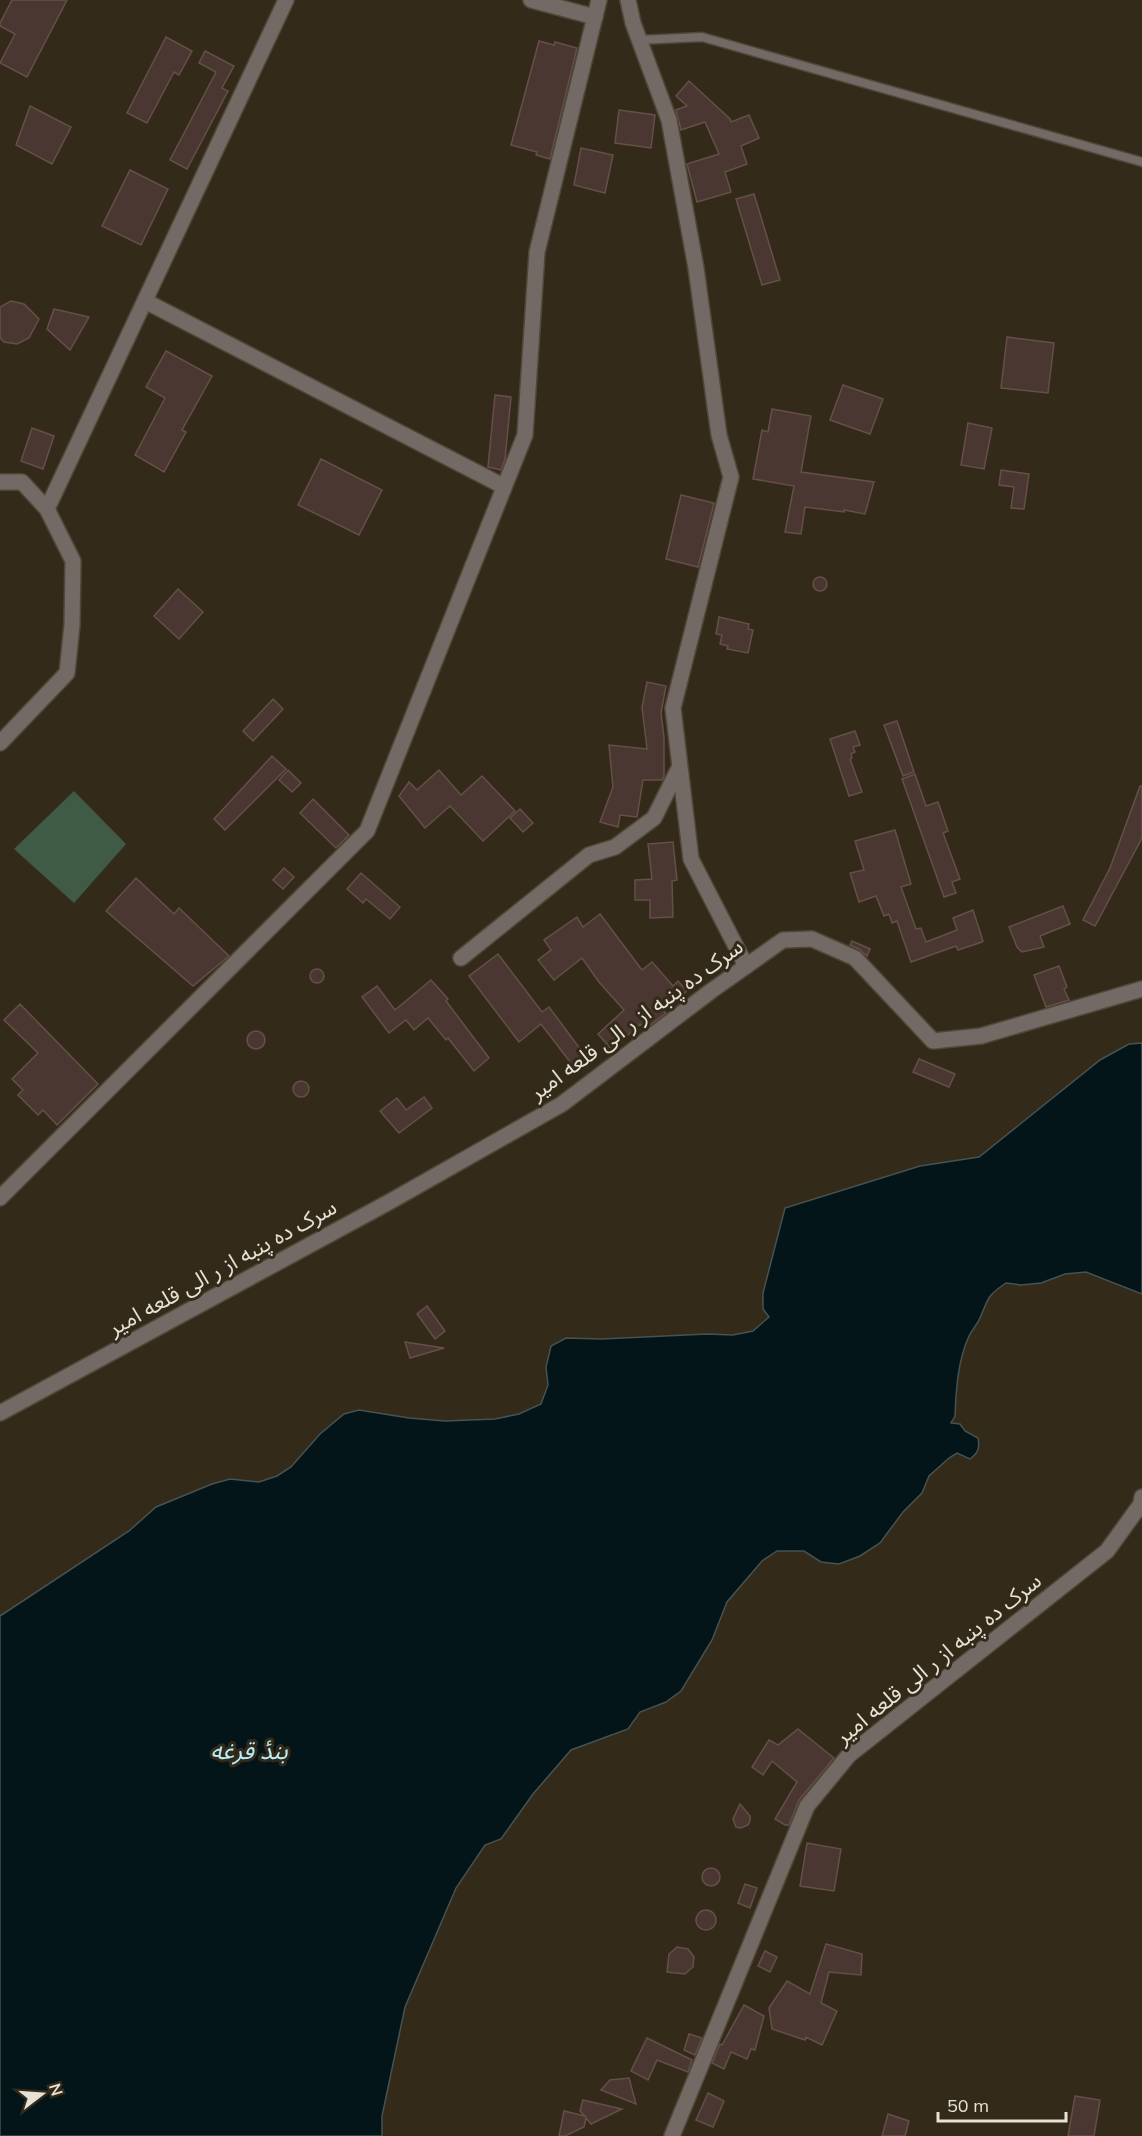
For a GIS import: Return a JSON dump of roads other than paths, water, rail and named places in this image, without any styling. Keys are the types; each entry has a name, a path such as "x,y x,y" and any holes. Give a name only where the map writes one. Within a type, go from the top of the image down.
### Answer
{"street":[{"path":"47,509 286,0"},
{"path":"531,0 595,17"},
{"path":"0,1198 367,831 525,435 537,252 599,0"},
{"path":"628,0 639,40 669,120 696,268 719,435 731,477 673,708 691,859 746,966"},
{"path":"145,301 504,486"},
{"path":"0,482 22,482 47,509 73,561 72,625 67,673 0,743"},
{"path":"461,958 590,855 615,847 654,818 679,768"},
{"name":"سرک ده پنبه از ر الی قلعه امیر","path":"0,1413 391,1201 562,1104 783,940 812,939 855,958 933,1041 981,1036 1142,988"},
{"name":"سرک ده پنبه از ر الی قلعه امیر","path":"672,2136 807,1806 849,1755 1107,1551 1141,1504 1142,1497"}],"lane":[{"path":"639,40 702,37 1142,162"}],"water":[{"name":"بندٔ قرغه","path":"1142,1043 1142,1294 1086,1272 1065,1274 1041,1283 1021,1285 1006,1283 994,1292 988,1299 965,1345 958,1375 955,1416 951,1423 960,1424 965,1431 978,1438 978,1450 975,1455 970,1459 957,1453 949,1458 929,1476 922,1493 903,1512 880,1543 860,1556 839,1564 821,1562 804,1551 777,1551 762,1561 727,1602 712,1640 681,1691 666,1702 640,1712 628,1729 571,1750 533,1794 501,1839 485,1845 456,1888 405,2007 382,2116 382,2136 0,2136 0,1616 129,1531 156,1507 230,1479 259,1482 277,1476 291,1467 320,1434 344,1414 359,1410 445,1421 495,1419 519,1414 541,1404 548,1385 546,1367 551,1346 566,1338 733,1335 753,1331 769,1317 763,1309 763,1293 785,1208 920,1166 979,1157 1100,1060 1129,1044"}]}
